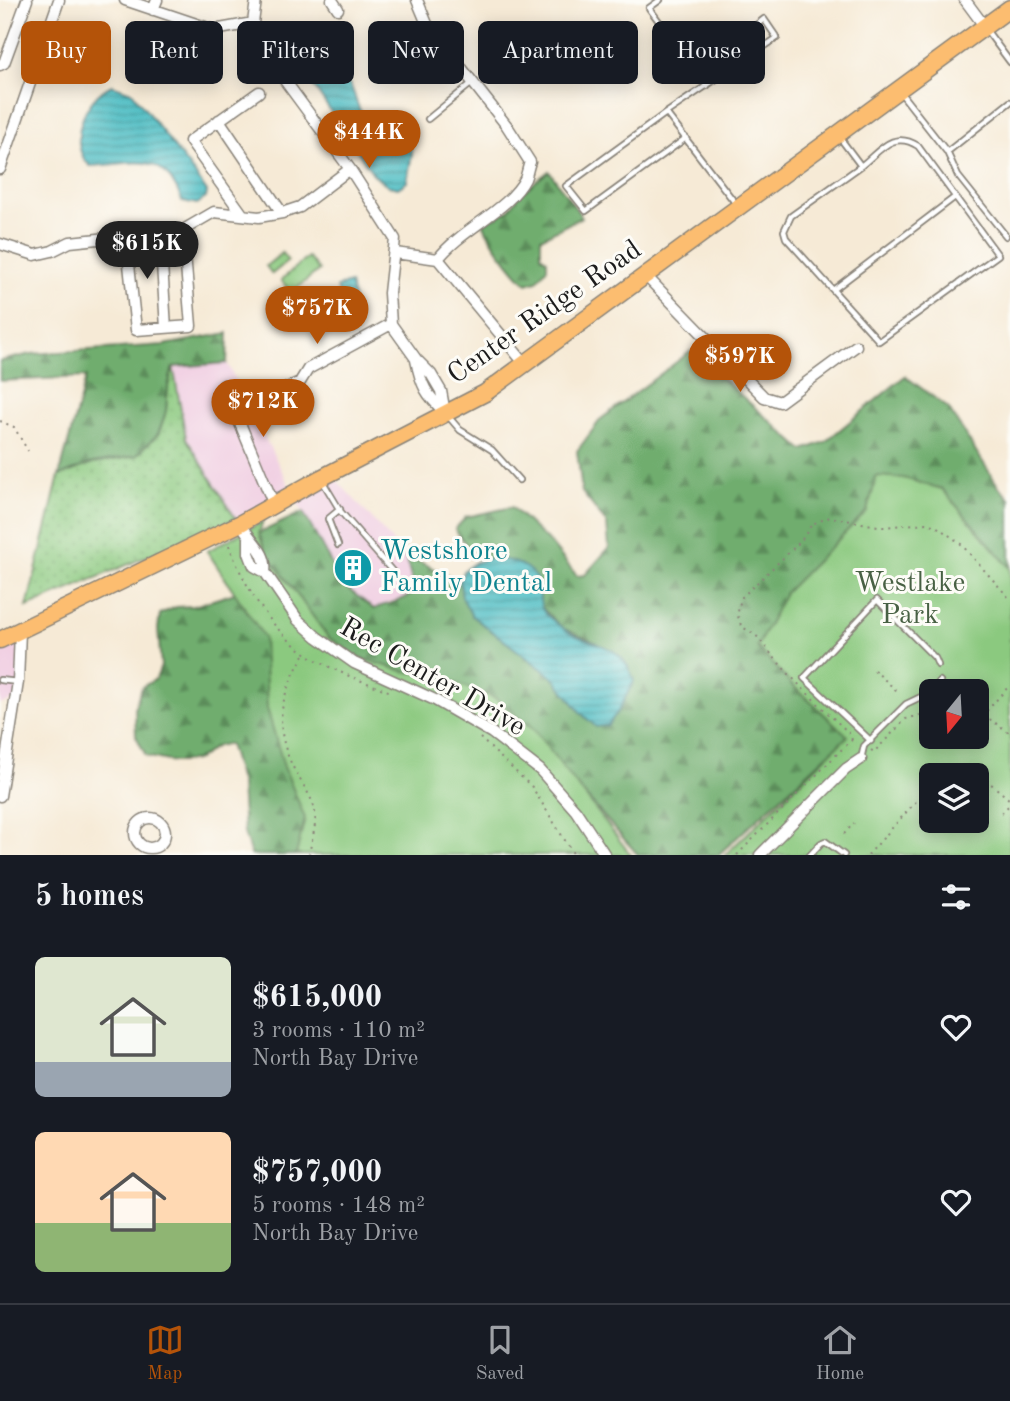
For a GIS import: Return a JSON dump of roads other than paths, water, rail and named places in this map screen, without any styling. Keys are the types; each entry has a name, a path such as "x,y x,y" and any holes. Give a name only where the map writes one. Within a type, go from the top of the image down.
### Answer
{"main road":[{"name":"Center Ridge Road","path":"0,640 241,523 485,393 1010,8"}],"street":[{"path":"0,65 4,63 25,0"},
{"path":"0,169 59,0"},
{"path":"125,0 155,5 215,30 237,26"},
{"path":"253,21 256,0"},
{"path":"417,0 427,24 507,126 530,162 525,179 506,200 449,244 438,259"},
{"path":"965,0 985,27"},
{"path":"287,84 350,169 395,239 389,293 391,324 416,359 420,383 445,413"},
{"path":"243,215 190,141 259,92"},
{"path":"219,120 282,213"},
{"path":"0,244 35,255 52,251 70,242 183,230 214,212 259,217 282,213 299,207 350,169"},
{"path":"126,236 136,330 191,326 183,230"},
{"path":"160,232 166,328"},
{"path":"395,253 438,259 525,364"},
{"path":"646,275 764,397 780,402 856,346"},
{"path":"261,400 300,382 308,369 391,324"},
{"path":"224,385 275,505"},
{"name":"Rec Center Drive","path":"241,523 266,561 264,572 298,620 354,663 435,700 481,727 540,770 576,811 605,855"},
{"path":"0,796 18,682 20,631"},
{"path":"760,855 846,769 861,760"}],"lane":[{"path":"659,21 649,8 660,0"},
{"path":"761,21 764,19 777,38 765,46"},
{"path":"985,27 1010,62"},
{"path":"428,119 473,82"},
{"path":"686,138 586,211 566,186 710,84"},
{"path":"899,90 947,152 958,176 1006,236"},
{"path":"947,152 1010,102"},
{"path":"666,113 738,208"},
{"path":"838,135 861,166"},
{"path":"907,139 918,146 998,255 879,341 786,238 784,231 791,216 861,166 894,140 907,139"},
{"path":"833,290 955,197"},
{"path":"445,413 460,430 492,450 519,480"},
{"path":"321,478 340,509 393,572"},
{"path":"338,545 328,519 340,509"},
{"path":"871,741 804,678 877,600 935,658 938,665"},
{"path":"0,680 18,682"},
{"path":"861,760 864,746 906,704 919,698"},
{"path":"810,855 825,841 844,855"}],"water":[{"path":"312,84 349,84 363,114 384,127 408,134 412,153 407,182 398,188 389,186 374,175"},
{"path":"112,85 132,92 194,173 207,192 206,198 197,204 182,201 166,173 146,163 90,166 79,145 82,122 93,100"},
{"path":"350,283 356,308 344,311 337,287"},
{"path":"493,558 513,562 531,571 538,583 541,607 548,616 570,633 612,650 628,666 634,681 608,725 596,727 581,713 555,679 472,616 462,597 460,581 463,571 476,562"}],"place":[{"name":"Westshore Family Dental","path":"353,568"}],"park label":[{"name":"Westlake Park","path":"910,600"}]}
